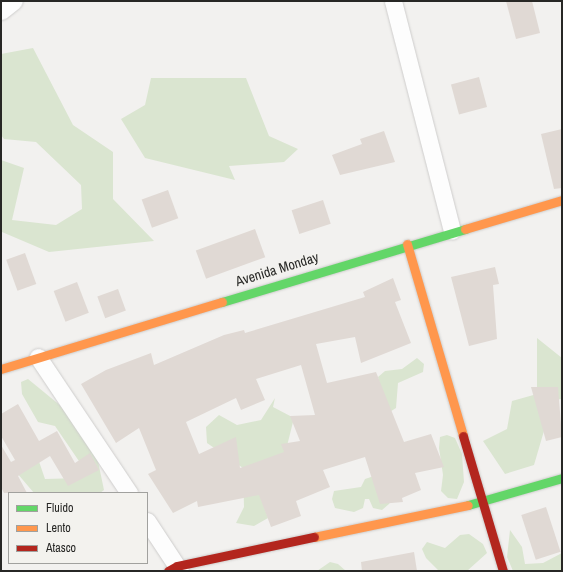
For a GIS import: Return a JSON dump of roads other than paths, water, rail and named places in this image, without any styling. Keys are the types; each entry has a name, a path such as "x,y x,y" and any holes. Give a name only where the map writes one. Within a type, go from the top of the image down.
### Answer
{"street":[{"path":"1,11 14,1"},
{"path":"393,1 452,231"},
{"name":"Avenida Monday","path":"1,369 407,244 562,200"},
{"path":"407,244 484,502 503,571"},
{"path":"38,357 128,492"},
{"path":"148,522 175,569 484,502 562,478"}]}
